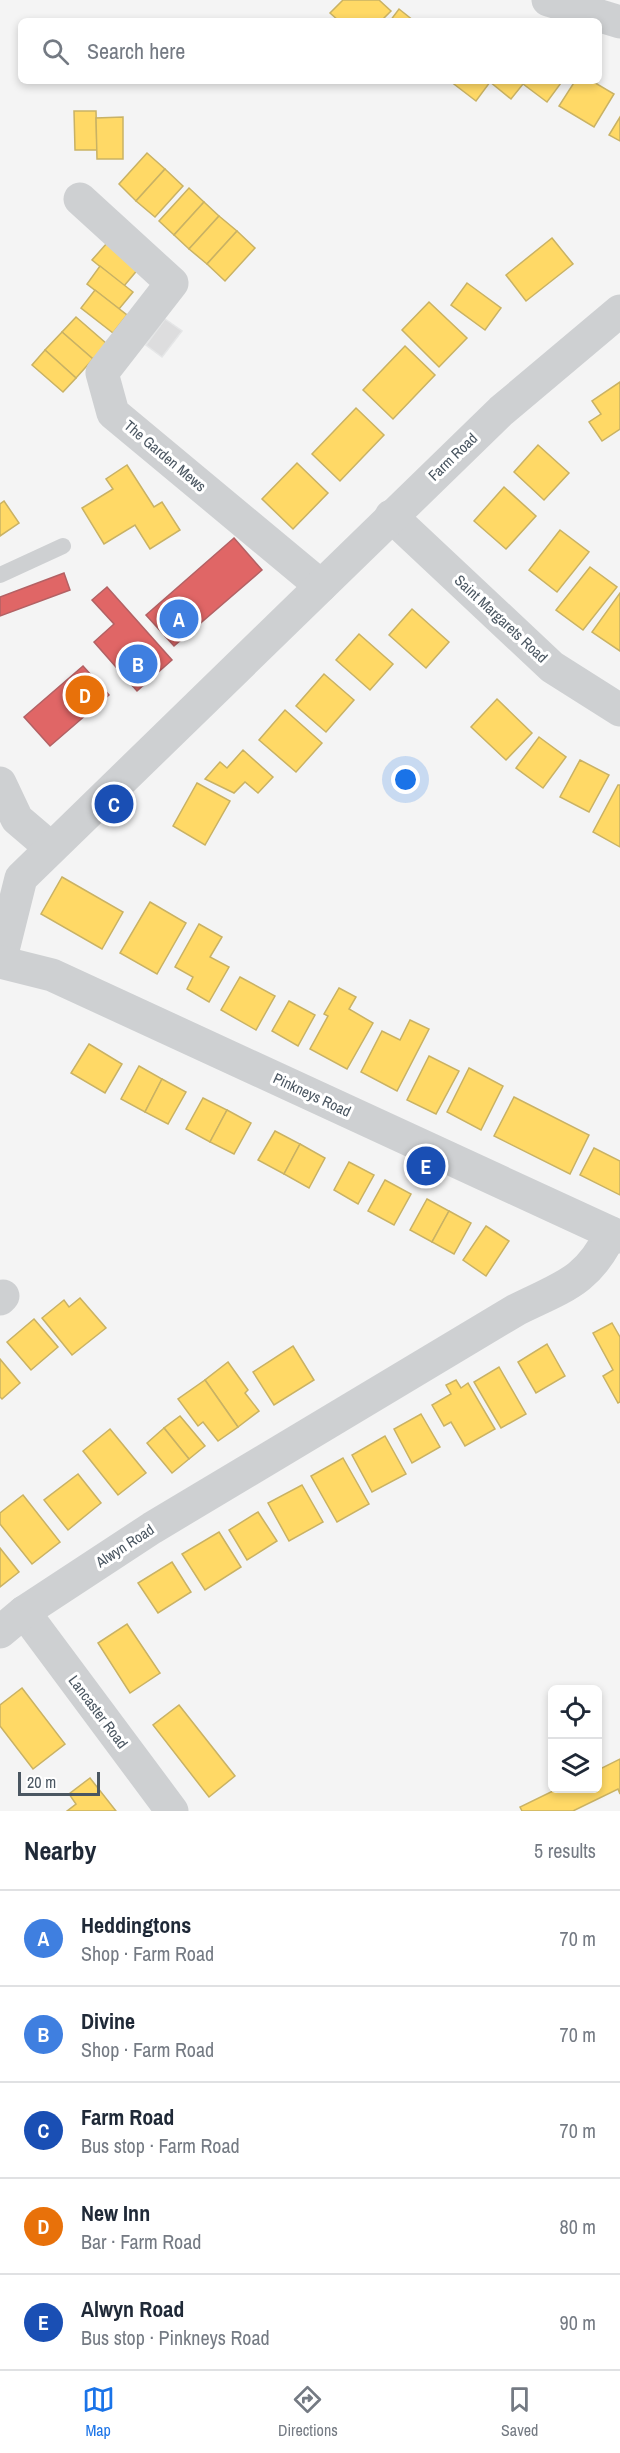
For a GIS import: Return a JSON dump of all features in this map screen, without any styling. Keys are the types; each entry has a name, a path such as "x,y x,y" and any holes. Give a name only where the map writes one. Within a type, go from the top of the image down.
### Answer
{"street":[{"path":"549,0 620,22"},
{"name":"The Garden Mews","path":"80,199 172,283 102,373 113,412 321,586"},
{"name":"Farm Road","path":"0,962 21,878 501,411 620,311"},
{"name":"Saint Margarets Road","path":"391,516 552,667 620,710"},
{"path":"0,783 17,819 51,848"},
{"name":"Pinkneys Road","path":"0,962 52,975 615,1235"},
{"name":"Alwyn Road","path":"12,1622 203,1498 516,1310 578,1279 600,1256 615,1235"},
{"name":"Lancaster Road","path":"12,1622 172,1811"}],"lane":[{"path":"0,575 63,546"}],"building: Homes":[{"path":"343,0 379,0 391,11 384,18 336,18 330,13"},
{"path":"399,9 410,18 392,18"},
{"path":"454,84 489,84 476,101"},
{"path":"492,84 523,84 511,99"},
{"path":"523,84 560,84 547,102"},
{"path":"573,84 597,84 614,94 594,127 559,106"},
{"path":"74,111 96,111 97,150 75,150"},
{"path":"123,117 123,159 97,159 96,118"},
{"path":"620,117 620,141 609,135"},
{"path":"147,153 165,169 136,201 119,184"},
{"path":"165,169 183,186 155,217 136,201"},
{"path":"189,188 204,202 174,235 159,221"},
{"path":"204,202 219,216 189,249 174,235"},
{"path":"219,216 237,231 207,264 189,249"},
{"path":"237,231 255,248 225,281 207,264"},
{"path":"552,238 573,264 526,301 506,275"},
{"path":"107,243 139,268 124,286 92,260"},
{"path":"100,266 133,292 119,309 87,284"},
{"path":"467,283 501,308 485,330 451,305"},
{"path":"95,290 127,315 113,333 81,308"},
{"path":"429,302 467,338 439,367 402,330"},
{"path":"76,317 107,344 93,359 62,332"},
{"path":"62,332 93,359 76,378 45,350"},
{"path":"405,346 435,375 393,419 363,390"},
{"path":"45,350 76,378 63,392 32,365"},
{"path":"620,382 620,429 602,441 589,422 601,414 592,401"},
{"path":"356,408 384,435 340,481 312,454"},
{"path":"538,445 569,473 544,500 514,472"},
{"path":"297,463 328,493 293,529 262,499"},
{"path":"127,465 154,507 162,502 180,530 150,549 135,525 104,544 82,508 113,489 106,479"},
{"path":"504,487 536,516 506,549 474,521"},
{"path":"4,501 19,523 0,536 0,504"},
{"path":"560,530 589,552 557,592 529,570"},
{"path":"590,567 617,587 583,630 556,610"},
{"path":"620,593 620,651 592,632"},
{"path":"412,609 449,642 426,668 389,635"},
{"path":"359,634 393,664 370,690 336,660"},
{"path":"324,674 354,700 326,732 296,706"},
{"path":"497,699 532,733 506,760 471,727"},
{"path":"285,710 322,743 296,772 259,740"},
{"path":"539,737 566,757 543,788 516,768"},
{"path":"243,750 273,777 258,793 245,782 234,793 205,779 220,762 227,768"},
{"path":"580,760 609,775 589,812 560,797"},
{"path":"197,783 230,801 205,845 173,826"},
{"path":"620,785 620,847 593,832"},
{"path":"62,877 123,912 102,949 41,914"},
{"path":"150,902 186,923 157,974 120,953"},
{"path":"199,924 222,937 210,957 229,967 209,1002 187,989 193,977 175,967"},
{"path":"240,977 275,996 256,1030 221,1010"},
{"path":"339,988 356,997 349,1009 373,1023 347,1069 310,1049 328,1016 324,1014"},
{"path":"289,1001 315,1015 298,1046 272,1031"},
{"path":"410,1020 429,1029 397,1091 361,1072 382,1031 400,1040"},
{"path":"89,1044 122,1064 105,1093 71,1073"},
{"path":"429,1056 459,1071 436,1114 407,1100"},
{"path":"139,1066 162,1079 145,1112 121,1099"},
{"path":"469,1068 503,1086 481,1130 447,1112"},
{"path":"162,1079 186,1092 168,1124 145,1112"},
{"path":"514,1097 589,1135 570,1174 494,1136"},
{"path":"203,1098 227,1110 210,1142 186,1129"},
{"path":"227,1110 251,1123 234,1154 210,1142"},
{"path":"275,1131 300,1144 284,1174 258,1160"},
{"path":"300,1144 325,1158 309,1188 284,1174"},
{"path":"594,1148 620,1161 620,1195 580,1175"},
{"path":"349,1162 374,1175 358,1204 334,1190"},
{"path":"385,1180 411,1194 394,1225 368,1211"},
{"path":"427,1199 449,1211 432,1242 410,1230"},
{"path":"449,1211 471,1223 454,1254 432,1242"},
{"path":"486,1226 509,1241 486,1276 463,1260"},
{"path":"80,1298 106,1328 72,1355 42,1318 64,1300 69,1307"},
{"path":"34,1319 58,1347 31,1370 7,1342"},
{"path":"612,1323 620,1337 620,1402 618,1403 603,1376 613,1370 593,1333"},
{"path":"547,1344 565,1376 536,1393 518,1362"},
{"path":"293,1346 314,1380 274,1405 253,1372"},
{"path":"0,1359 20,1383 2,1399 0,1397"},
{"path":"228,1362 248,1390 245,1393 259,1411 238,1427 205,1380"},
{"path":"499,1367 526,1414 501,1428 474,1382"},
{"path":"205,1380 238,1427 218,1441 203,1422 198,1426 178,1399"},
{"path":"456,1380 461,1388 468,1383 495,1429 465,1446 451,1422 444,1426 432,1405 451,1394 446,1385"},
{"path":"421,1414 440,1447 412,1463 394,1429"},
{"path":"180,1416 205,1446 189,1459 164,1428"},
{"path":"164,1428 189,1459 172,1473 147,1443"},
{"path":"110,1429 146,1473 118,1495 83,1451"},
{"path":"385,1436 406,1474 372,1492 352,1455"},
{"path":"343,1458 369,1504 337,1522 311,1476"},
{"path":"78,1474 101,1503 68,1530 44,1500"},
{"path":"302,1485 323,1522 289,1541 268,1503"},
{"path":"23,1495 60,1542 32,1564 0,1524 0,1513"},
{"path":"258,1512 277,1541 247,1560 229,1530"},
{"path":"219,1532 241,1567 205,1590 182,1554"},
{"path":"0,1548 19,1572 0,1587"},
{"path":"172,1562 191,1592 158,1613 138,1583"},
{"path":"127,1624 160,1673 130,1693 98,1643"},
{"path":"22,1688 65,1744 33,1769 0,1726 0,1705"},
{"path":"179,1705 235,1776 209,1797 153,1725"},
{"path":"620,1759 620,1794 618,1789 573,1811 522,1811 520,1807 549,1793 602,1793 602,1768"},
{"path":"90,1778 116,1811 67,1811 76,1804 69,1794"}],"building: Shops":[{"path":"234,538 262,570 174,646 146,615"},
{"path":"64,573 70,590 0,616 0,597"},
{"path":"107,587 172,660 137,691 94,642 114,624 92,600"},
{"path":"83,666 109,695 50,746 24,717"}],"building: Other":[{"path":"165,319 182,331 162,357 146,345"}],"place":[{"name":"Heddingtons","path":"179,619"},
{"name":"Divine","path":"138,664"},
{"name":"New Inn","path":"85,695"},
{"name":"Farm Road","path":"114,804"},
{"name":"Alwyn Road","path":"426,1166"}]}
